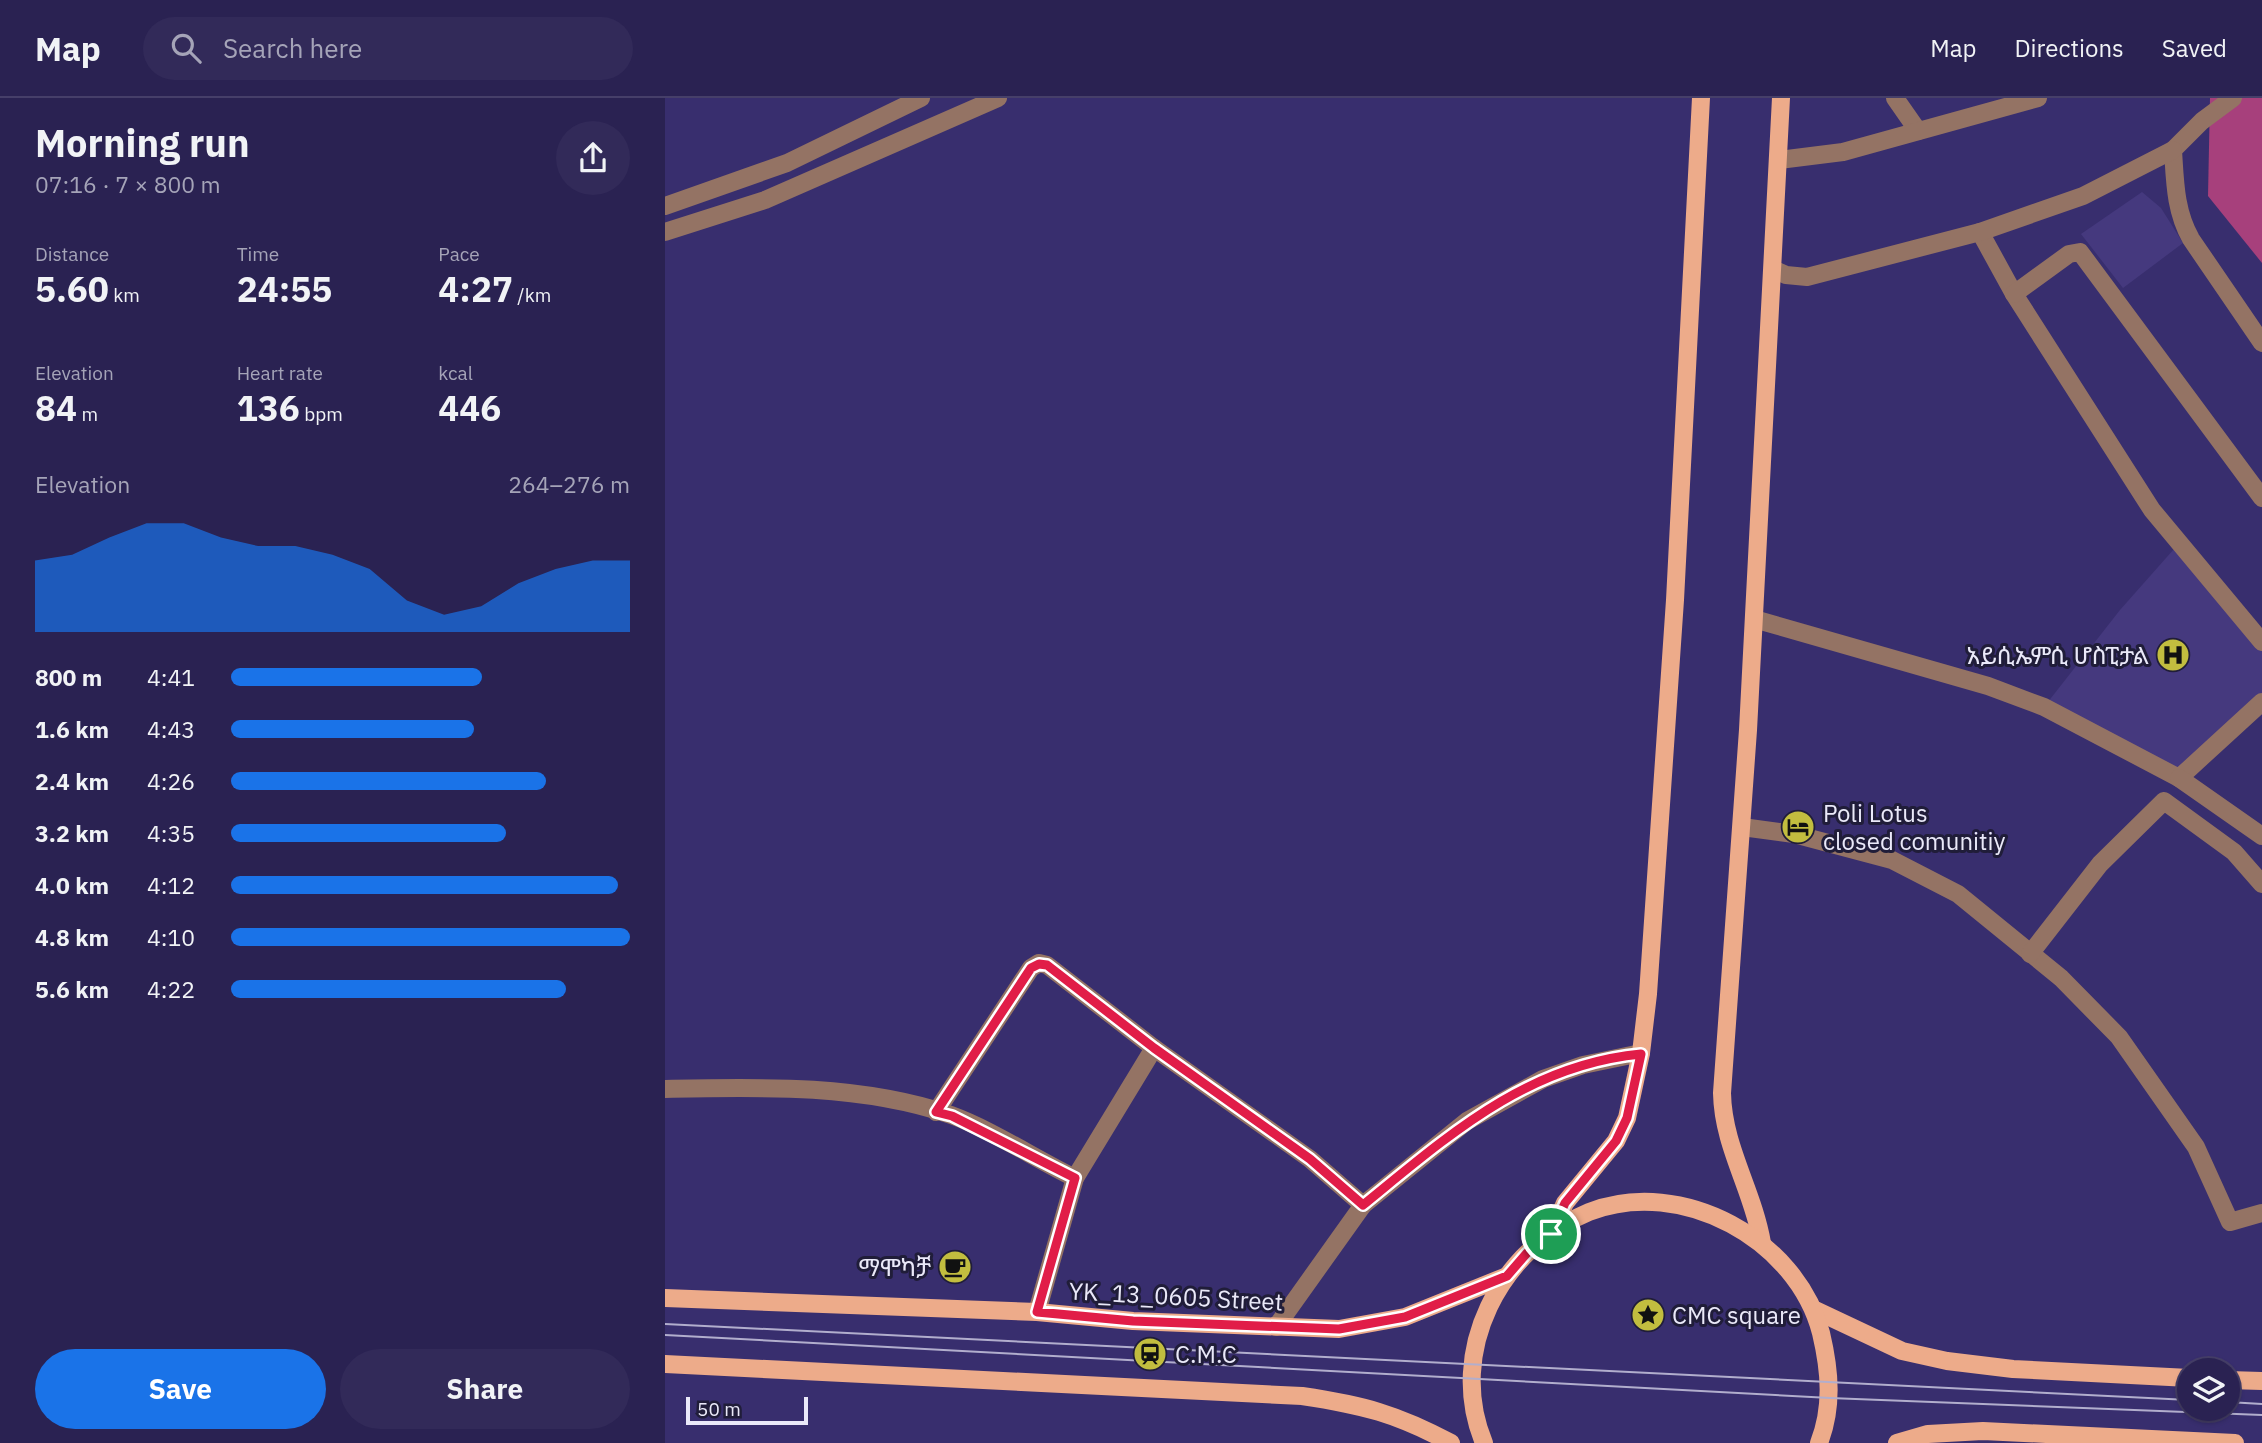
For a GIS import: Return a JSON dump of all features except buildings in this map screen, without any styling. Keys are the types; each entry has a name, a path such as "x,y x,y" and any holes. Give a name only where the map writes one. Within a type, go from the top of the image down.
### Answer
{"main road":[{"path":"1551,1234 1565,1203 1616,1141 1622,1129 1633,1098 1641,1054 1648,994 1675,600 1701,98"},
{"path":"1762,1243 1757,1214 1735,1163 1722,1118 1727,999 1742,827 1781,98"},
{"path":"1484,1443 1476,1424 1472,1364 1487,1308 1507,1276 1527,1253 1551,1234 1590,1212 1633,1203 1677,1206 1720,1217 1762,1243 1791,1271 1815,1310 1830,1383 1819,1443"},
{"name":"YK_13_0605 Street","path":"665,1298 1037,1312 1133,1321 1339,1329 1405,1317 1507,1276"},
{"path":"1815,1310 1902,1352 1947,1361 2013,1369 2177,1377"},
{"path":"665,1364 1301,1396 1348,1403 1408,1420 1451,1443"},
{"path":"2240,1380 2262,1381"},
{"path":"1897,1443 1928,1434 1983,1432 2235,1443"}],"street":[{"path":"665,206 787,163 921,98"},
{"path":"665,232 765,200 998,98"},
{"path":"1895,98 1918,131"},
{"path":"1779,160 1843,152 2038,98"},
{"path":"1773,269 1786,275 1807,277 1980,232 2083,196 2173,150 2202,121 2233,98"},
{"path":"2173,150 2181,221 2262,342"},
{"path":"1980,232 2014,294 2152,510 2262,642"},
{"path":"2014,294 2069,254 2080,252 2223,449 2262,498"},
{"path":"1753,619 1987,685 2044,707 2179,778 2262,836"},
{"path":"2179,778 2262,702"},
{"path":"2030,954 2100,864 2164,800 2234,852 2262,884"},
{"path":"1742,827 1794,834 1863,851 1919,872 1958,894 2061,978 2119,1037 2196,1147 2230,1222 2262,1213"},
{"path":"936,1112 1031,968 1039,964 1047,965 1154,1048 1310,1159 1363,1205"},
{"path":"1037,1312 1075,1178 1154,1048"},
{"path":"1276,1327 1363,1205 1467,1121 1543,1079 1593,1062 1641,1054"},
{"path":"665,1089 752,1087 866,1094 952,1116 1075,1178"}],"shaded area":[{"path":"2210,98 2262,98 2262,263 2208,196"},
{"path":"2142,192 2161,208 2183,243 2123,288 2081,234"},
{"path":"2174,549 2262,644 2262,702 2179,778 2044,707 2120,610"}],"tram line":[{"path":"665,1324 2177,1399"},
{"path":"665,1335 1830,1398 2262,1415"},
{"path":"2240,1403 2262,1404"}],"place":[{"name":"አይሲኤምሲ ሆስፒታል","path":"2173,655"},
{"name":"Poli Lotus closed comunitiy","path":"1798,827"},
{"name":"ማሞካቻ","path":"955,1267"},
{"name":"CMC square","path":"1648,1315"},
{"name":"C.M.C","path":"1150,1354"}],"route":[{"path":"1039,964 1047,965 1154,1048 1310,1159 1363,1205 1467,1121 1543,1079 1615,1056 1641,1054 1633,1098 1616,1141 1565,1203 1551,1234 1527,1253 1507,1276 1405,1317 1372,1325 1339,1329 1276,1327 1133,1321 1037,1312 1075,1178 952,1116 936,1112 1031,968 1039,964"}]}
